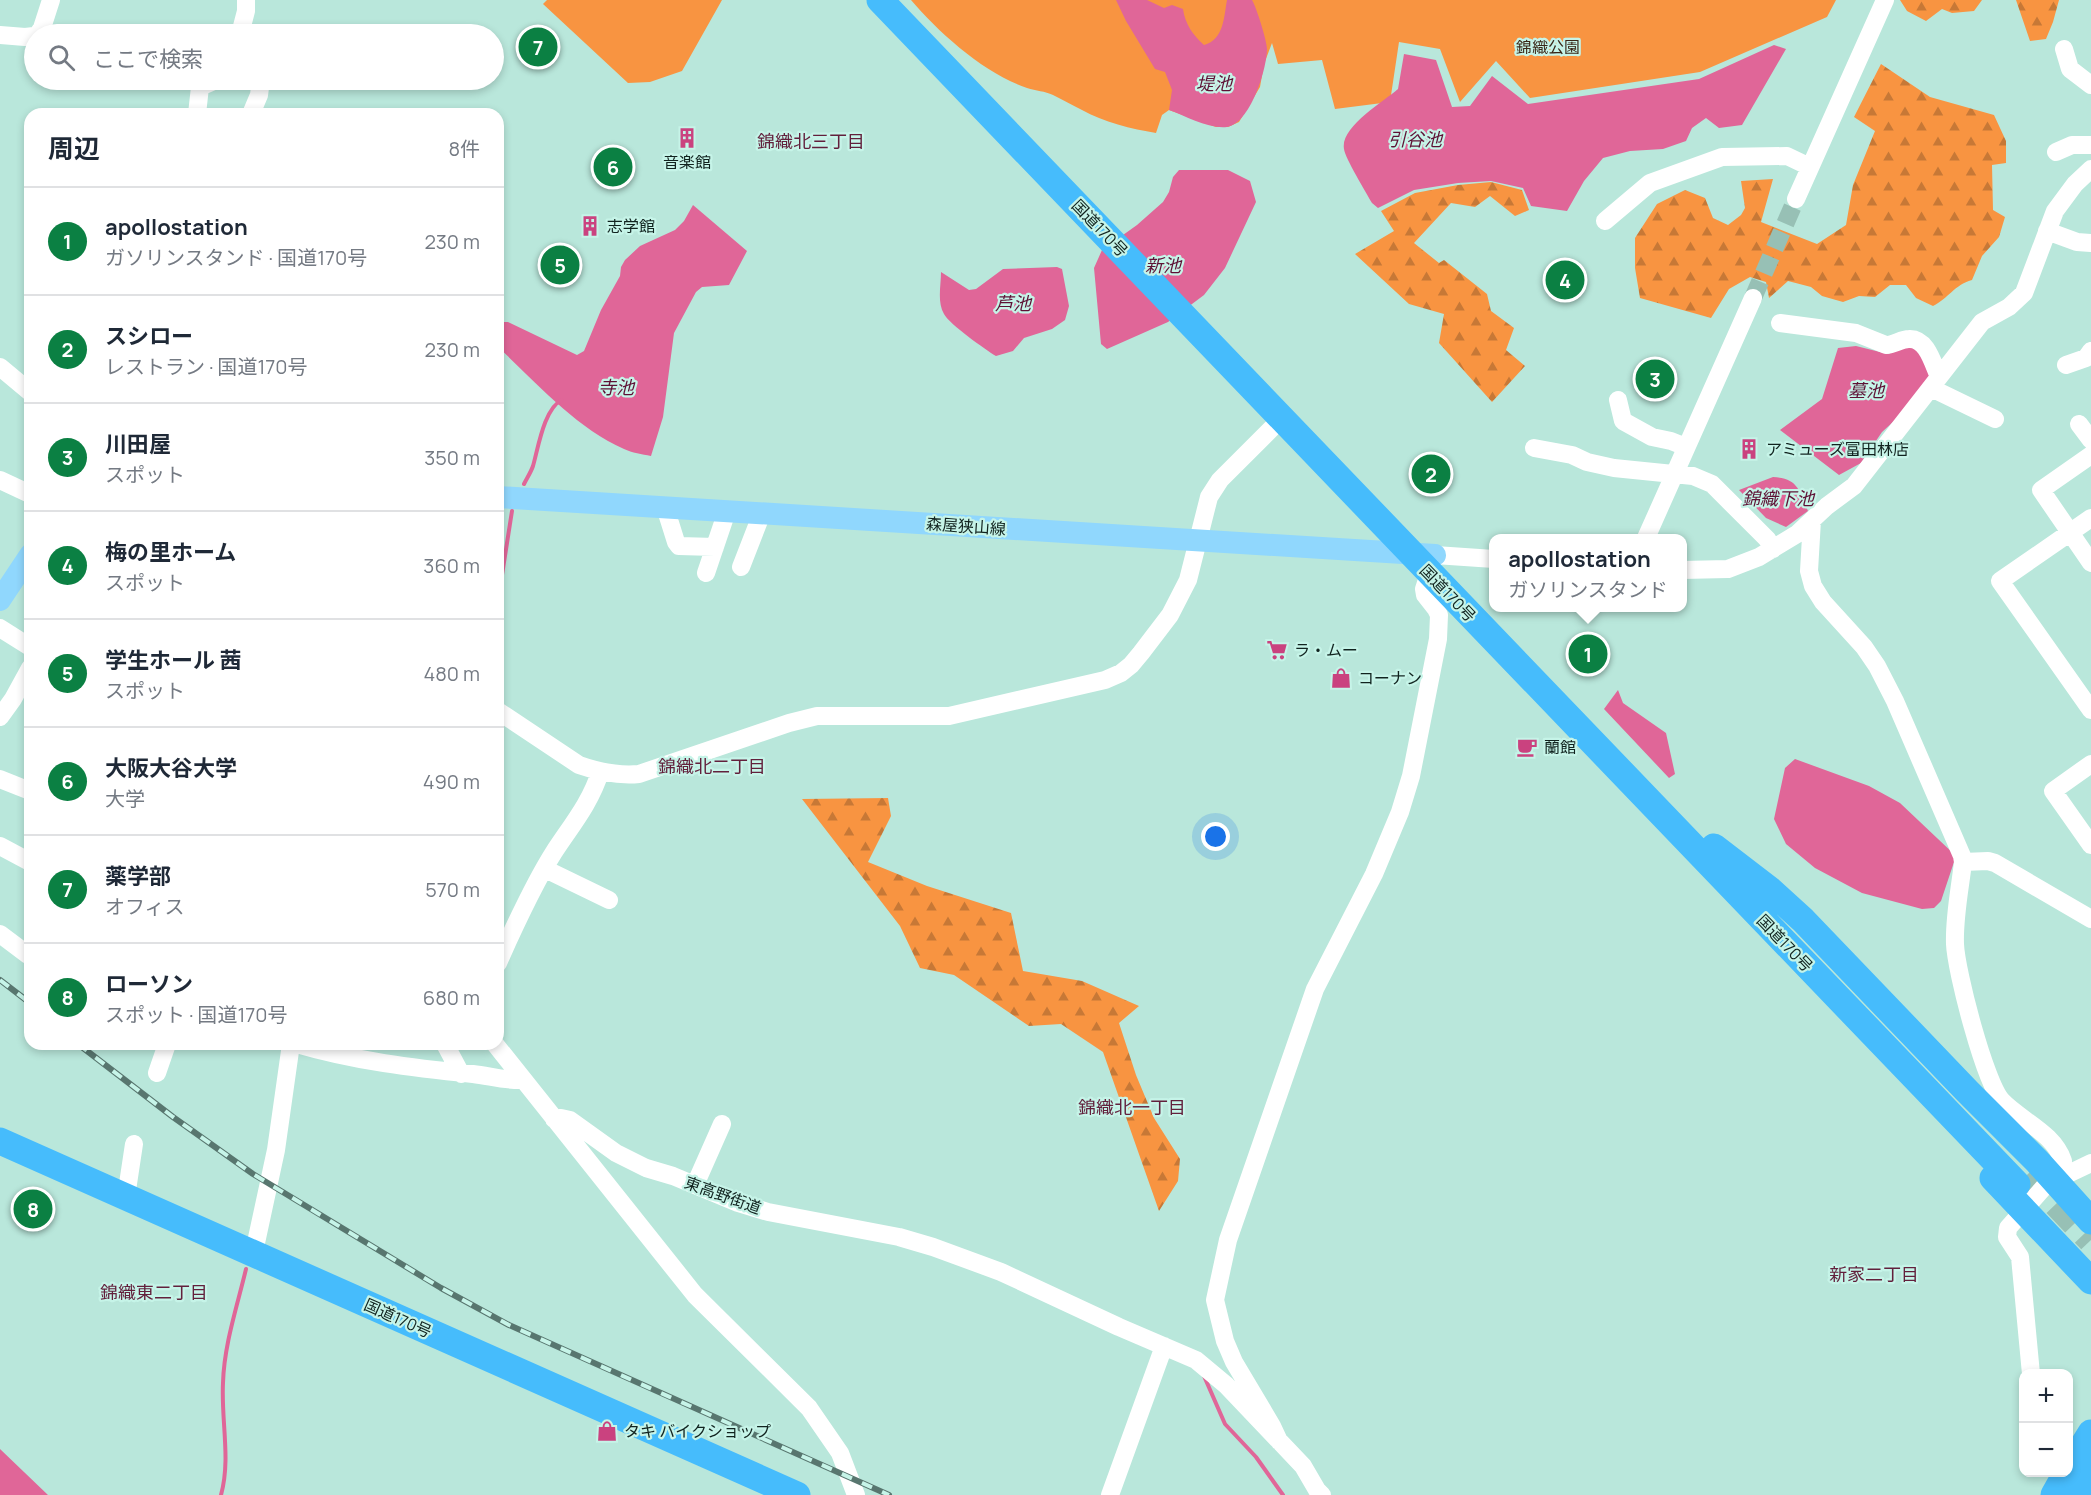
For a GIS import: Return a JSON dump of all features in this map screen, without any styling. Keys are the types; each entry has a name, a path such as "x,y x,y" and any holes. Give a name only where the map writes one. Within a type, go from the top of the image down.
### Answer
{"highway":[{"name":"国道170号","path":"880,0 1114,231"},
{"name":"国道170号","path":"902,0 1191,314 1726,882 2039,1176"},
{"name":"国道170号","path":"1191,314 1282,419 1424,560 1714,847 1770,890 1803,920 2039,1176"},
{"path":"1726,882 1742,914 1771,947 2091,1281"},
{"name":"国道170号","path":"0,1141 796,1495"},
{"path":"2039,1176 2091,1221"},
{"path":"2060,1485 2091,1433"},
{"path":"2060,1485 2091,1471"}],"main road":[{"name":"森屋狭山線","path":"504,497 1197,541 1424,560"},
{"path":"0,600 24,564"}],"street":[{"path":"43,24 51,0"},
{"path":"243,24 246,0"},
{"path":"1796,199 1885,0"},
{"path":"0,35 24,37"},
{"path":"2064,49 2070,69 2091,85"},
{"path":"198,108 200,90"},
{"path":"252,108 255,90"},
{"path":"2056,152 2072,145 2091,145"},
{"path":"1605,221 1650,183 1722,157 1787,156 1810,167"},
{"path":"1687,570 1728,568 1759,558 1797,534 1827,506 1854,486 1982,322 2009,307 2024,293 2055,211 2075,184 2091,169"},
{"path":"2047,231 2077,242 2091,243"},
{"path":"1648,534 1753,298"},
{"path":"1780,323 1856,333 1886,345 1910,338 1918,339 1924,344 1935,383 1995,419"},
{"path":"2066,364 2086,358 2091,351"},
{"path":"0,367 24,387"},
{"path":"1618,400 1623,421 1652,438 1671,441 1686,447"},
{"path":"504,715 579,765 600,772 622,775 639,774 789,723 818,716 949,716 1105,680 1121,673 1131,665 1170,615 1188,580 1209,496 1220,480 1282,419"},
{"path":"2079,424 2091,440"},
{"path":"1534,448 1572,455 1587,462 1614,468 1693,476 1712,484 1767,539 1773,549"},
{"path":"2091,455 2041,490 2091,563"},
{"path":"0,480 24,491"},
{"path":"665,507 679,546 715,547"},
{"path":"706,573 727,511"},
{"path":"741,567 762,513"},
{"path":"2091,518 2000,581 2091,710"},
{"path":"1812,520 1809,571 1813,586 1823,602 1864,647 1877,666 1895,702 1964,862 1957,909 1955,945 1959,972 1983,1062 1991,1083 2001,1100 2037,1129 2061,1154 2063,1161 2039,1176 2024,1210 2007,1228 2007,1237 2020,1257 2031,1369"},
{"path":"1279,1442 1234,1362 1222,1332 1215,1300 1228,1240 1311,998 1374,874 1407,792 1438,639 1438,615 1425,595 1424,560 1489,559"},
{"path":"0,628 24,642"},
{"path":"0,717 24,679"},
{"path":"2091,764 2053,791 2091,846"},
{"path":"504,951 545,869 577,821 600,772"},
{"path":"0,779 24,789"},
{"path":"0,846 24,858"},
{"path":"1964,862 1995,863 2091,919"},
{"path":"545,869 609,900"},
{"path":"0,934 24,953"},
{"path":"157,1072 165,1050"},
{"path":"254,1252 276,1150 290,1050"},
{"path":"325,1050 409,1068 523,1080"},
{"path":"448,1050 461,1074"},
{"path":"500,1050 695,1295 809,1408 840,1453 856,1495"},
{"name":"東高野街道","path":"554,1119 570,1120 616,1153 646,1168 738,1203 768,1212 899,1237 933,1247 1001,1272 1196,1360 1211,1371 1304,1466 1322,1495"},
{"path":"695,1185 722,1124"},
{"path":"126,1197 134,1144"},
{"path":"2039,1176 2066,1175 2091,1163"},
{"path":"1110,1495 1164,1346"}],"green space":[{"path":"547,0 722,0 682,71 650,82 628,83 543,4"},
{"name":"錦織公園","path":"911,0 1836,0 1827,17 1700,72 1530,98 1496,61 1460,102 1440,49 1399,42 1390,102 1335,109 1322,60 1278,64 1272,43 1264,64 1260,87 1239,122 1228,127 1216,127 1169,110 1162,115 1156,133 1099,118 1050,94 1011,82 979,63 949,39"},
{"path":"1900,0 1982,0 1974,11 1952,13 1942,9 1926,21 1907,11"},
{"path":"2016,0 2059,0 2046,39 2030,41"},
{"path":"1881,64 1930,97 1994,115 2006,141 2006,163 1992,165 1993,210 2005,217 1999,237 1982,256 1972,280 1961,285 1933,306 1916,298 1906,285 1890,285 1875,297 1859,296 1843,302 1822,296 1811,287 1788,281 1769,298 1766,282 1750,277 1729,289 1711,318 1640,298 1635,268 1635,238 1657,204 1685,190 1705,198 1713,218 1728,225 1741,215 1745,208 1741,181 1773,179 1761,222 1817,244 1846,225 1853,185 1875,131 1854,117"},
{"path":"1491,182 1522,190 1529,210 1515,216 1490,196 1475,207 1451,203 1414,243 1439,263 1444,260 1487,294 1491,311 1514,328 1506,350 1525,366 1492,402 1439,343 1444,314 1409,304 1355,254 1394,231 1381,211 1415,193"},
{"path":"888,798 891,816 868,862 927,886 1011,913 1023,971 1082,981 1139,1006 1119,1023 1136,1075 1154,1118 1180,1159 1178,1181 1159,1211 1103,1052 1061,1024 1029,1026 954,975 920,968 900,926 802,799"}],"water":[{"name":"堤池","path":"1116,0 1147,0 1164,8 1172,5 1183,9 1190,29 1204,45 1216,38 1219,33 1227,0 1252,0 1267,49 1264,69 1256,94 1243,116 1235,124 1220,127 1205,124 1169,110 1172,90 1165,72 1155,69"},
{"name":"引谷池","path":"1774,45 1786,49 1742,125 1719,128 1706,118 1692,128 1686,141 1663,149 1630,151 1603,158 1584,181 1567,211 1531,206 1523,188 1491,181 1458,183 1414,190 1378,208 1372,203 1344,149 1345,141 1355,124 1398,89 1404,54 1436,60 1452,107 1470,106 1492,76 1528,104 1699,79"},
{"name":"新池","path":"1179,170 1228,170 1250,181 1256,202 1225,268 1204,295 1168,322 1107,349 1101,344 1094,268 1102,250 1137,225 1163,202 1169,192 1173,177"},
{"name":"寺池","path":"693,205 747,251 729,285 702,287 696,292 674,333 663,417 651,456 627,450 606,440 557,403 504,353 504,322 577,355 584,351 601,310 620,276 625,260 640,246 675,230 684,221"},
{"name":"芦池","path":"1057,267 1062,269 1069,306 1065,320 1052,329 1024,338 1013,351 996,356 953,324 942,309 941,272 969,290 976,289 1003,269"},
{"name":"墓池","path":"1856,346 1888,354 1907,346 1920,351 1932,376 1903,413 1882,432 1861,463 1839,475 1780,430 1822,399 1838,348"},
{"name":"錦織下池","path":"1773,477 1793,483 1800,491 1808,511 1786,527 1766,518 1739,490"},
{"path":"1618,690 1623,703 1666,733 1675,774 1669,778 1604,709"},
{"path":"1795,759 1869,786 1900,803 1956,856 1941,901 1934,908 1922,909 1862,893 1815,868 1786,844 1774,819 1785,768"},
{"path":"0,1449 48,1495 0,1495"}],"waterway":[{"path":"524,484 533,466 546,420 556,404 562,400"},
{"path":"504,562 512,511"},
{"path":"221,1495 226,1454 224,1369 231,1326 246,1269"},
{"path":"1204,1376 1225,1424 1256,1457 1283,1495"}],"tunnel":[{"path":"1753,298 1796,199"},
{"path":"2028,1174 2091,1240"}],"railway":[{"path":"0,980 24,998"},
{"path":"86,1050 173,1117 253,1174 441,1288 509,1325 889,1495"}],"place":[{"name":"薬学部","path":"538,47"},
{"name":"音楽館","path":"687,138"},
{"name":"大阪大谷大学","path":"613,167"},
{"name":"志学館","path":"590,226"},
{"name":"学生ホール 茜","path":"560,265"},
{"name":"梅の里ホーム","path":"1565,280"},
{"name":"川田屋","path":"1655,379"},
{"name":"アミューズ富田林店","path":"1749,449"},
{"name":"スシロー","path":"1431,474"},
{"name":"ラ・ムー","path":"1277,650"},
{"name":"apollostation","path":"1588,654"},
{"name":"コーナン","path":"1341,678"},
{"name":"蘭館","path":"1527,747"},
{"name":"ローソン","path":"33,1209"},
{"name":"タキ バイクショップ","path":"607,1431"}],"district":[{"name":"錦織北三丁目","path":"811,142"},
{"name":"錦織北二丁目","path":"712,767"},
{"name":"錦織北一丁目","path":"1132,1108"},
{"name":"新家二丁目","path":"1874,1275"},
{"name":"錦織東二丁目","path":"154,1293"}]}
